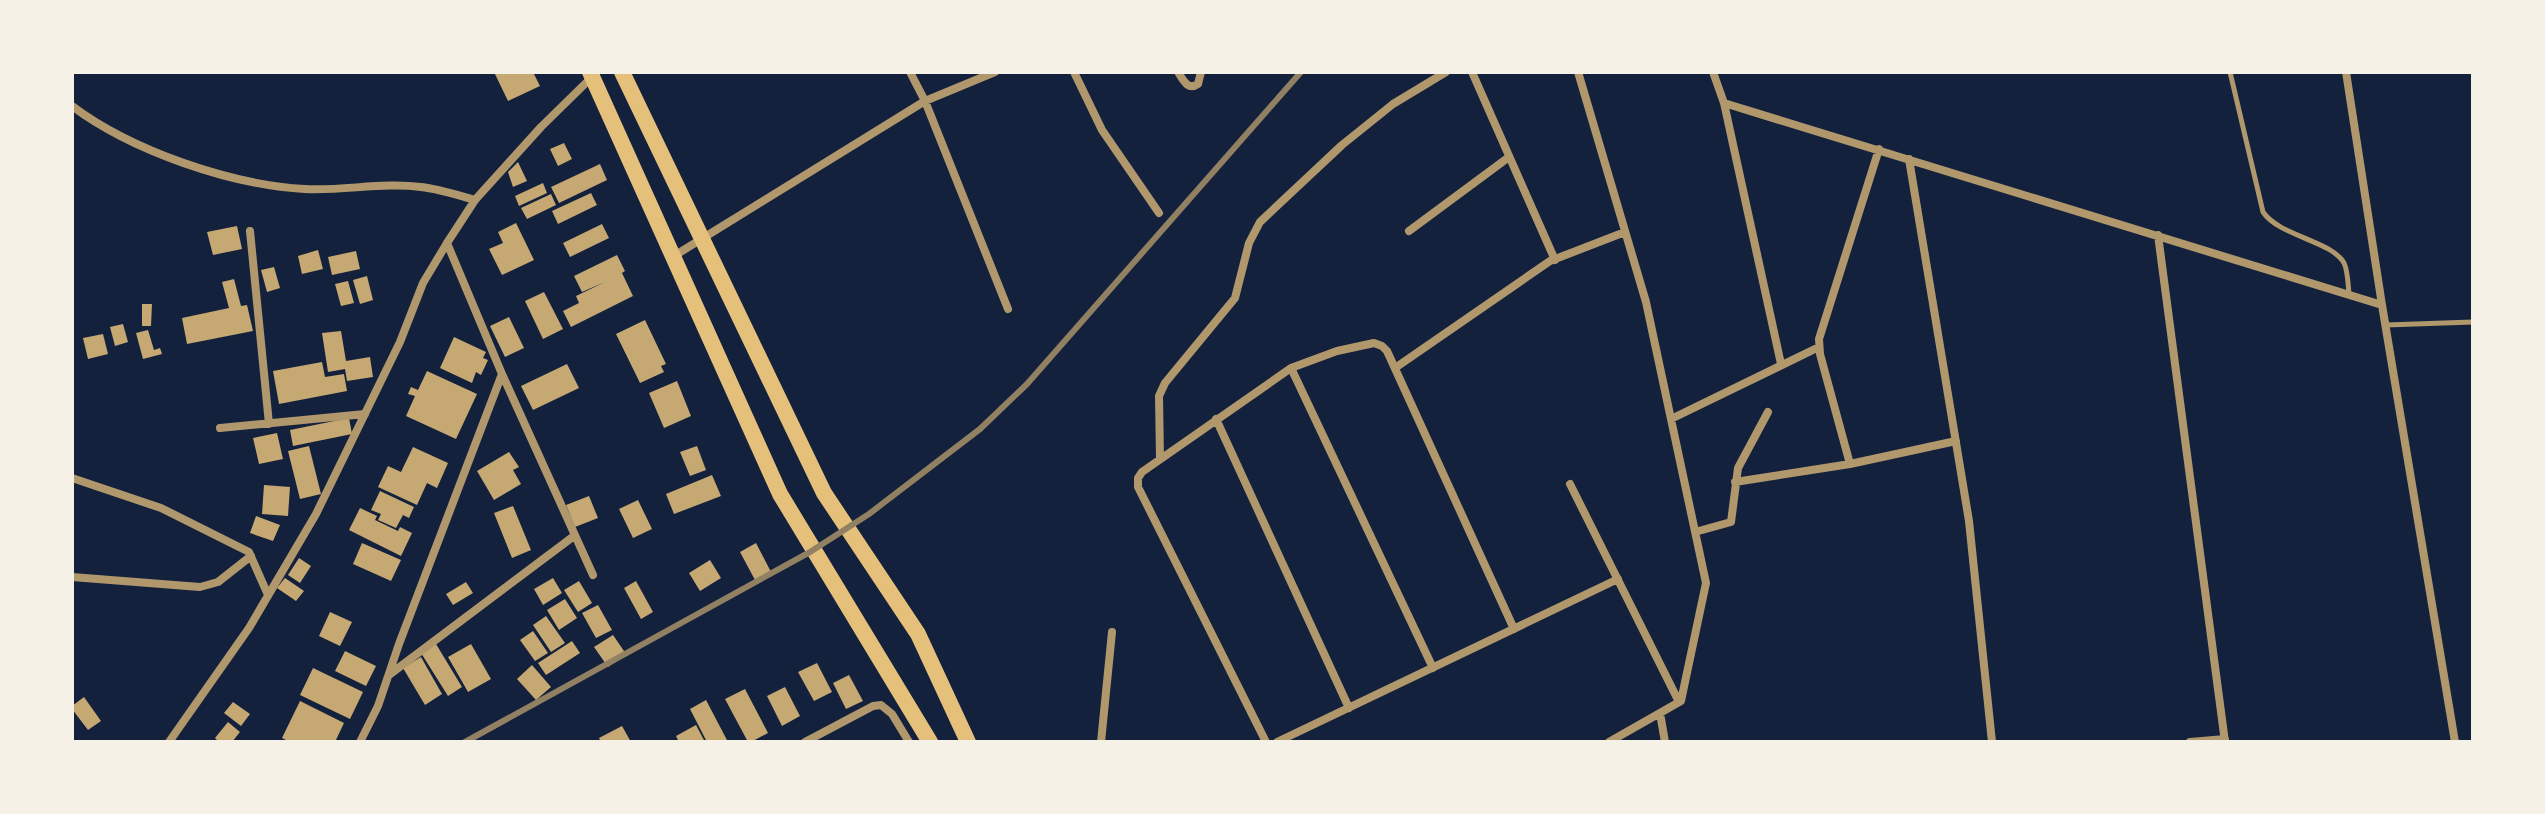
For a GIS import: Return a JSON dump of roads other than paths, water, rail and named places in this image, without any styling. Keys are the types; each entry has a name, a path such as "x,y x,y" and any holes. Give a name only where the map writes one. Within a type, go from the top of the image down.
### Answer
{"highway":[{"path":"622,72 824,493 918,634 968,742"},
{"path":"593,74 780,494 930,742"}],"street":[{"path":"910,72 925,101 1008,309"},
{"path":"674,256 925,101 995,72"},
{"path":"1074,72 1102,130 1159,213"},
{"path":"1178,72 1184,83 1194,87 1201,72"},
{"path":"1160,459 1159,396 1165,383 1235,298 1249,243 1260,222 1342,145 1393,104 1446,72"},
{"path":"1472,72 1555,260"},
{"path":"1578,72 1646,302 1706,583 1679,702 1609,742"},
{"path":"1713,72 1724,103 1781,364"},
{"path":"2346,72 2455,742"},
{"path":"169,742 249,628 316,514 400,342 423,283 447,243 475,200 593,74"},
{"path":"1724,103 2382,305"},
{"path":"72,106 90,120 213,173 256,183 304,189 391,185 422,187 475,200"},
{"path":"1850,464 1819,347 1879,149"},
{"path":"1409,231 1509,157"},
{"path":"1909,159 1969,521 1992,742"},
{"path":"250,231 269,424"},
{"path":"1395,368 1555,260 1625,232"},
{"path":"2158,235 2225,740 2190,742"},
{"path":"447,243 593,575"},
{"path":"1266,742 1138,487 1138,478 1160,459 1291,368 1337,351 1374,343 1387,351 1514,629"},
{"path":"1671,419 1819,347"},
{"path":"1291,368 1433,668"},
{"path":"360,742 378,706 502,374"},
{"path":"1695,532 1731,522 1735,482 1741,460 1768,412"},
{"path":"220,428 365,414"},
{"path":"1216,419 1349,708"},
{"path":"1735,482 1850,464 1956,441"},
{"path":"72,478 161,508 249,552 268,595"},
{"path":"1570,484 1679,702"},
{"path":"388,675 574,536"},
{"path":"72,577 200,587 218,582 251,556"},
{"path":"1277,742 1618,579"},
{"path":"1101,742 1112,632"},
{"path":"805,742 873,706 881,705 892,714 909,742"},
{"path":"1660,713 1665,742"}],"lane":[{"path":"2230,72 2263,212 2273,223 2337,255 2345,267 2349,294"},
{"path":"2385,325 2473,322"}],"railway":[{"path":"465,742 810,552 869,514 980,429 1027,384 1301,72"}]}
